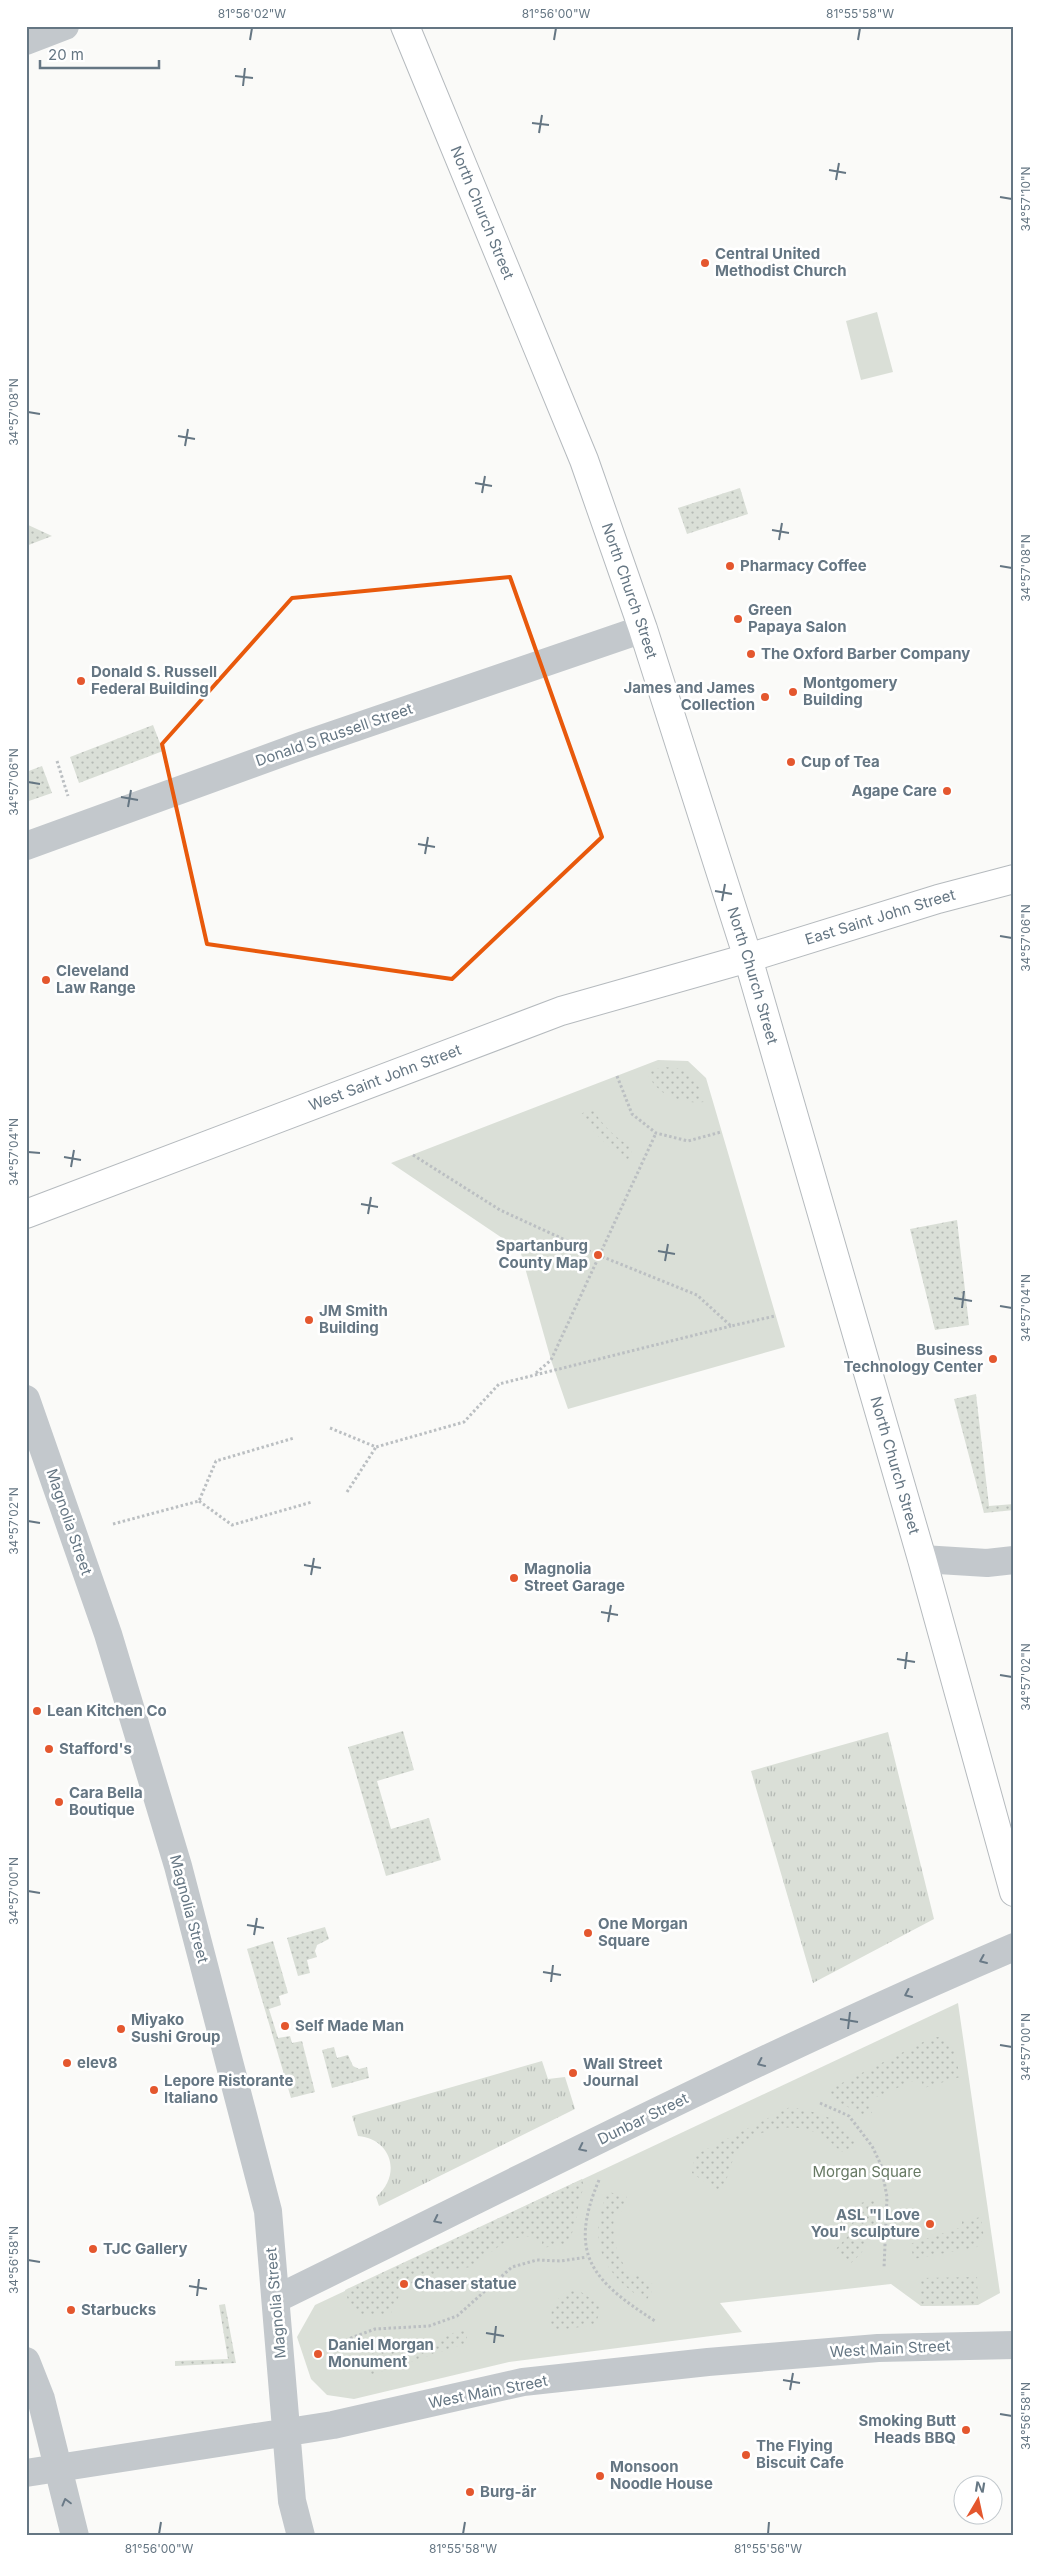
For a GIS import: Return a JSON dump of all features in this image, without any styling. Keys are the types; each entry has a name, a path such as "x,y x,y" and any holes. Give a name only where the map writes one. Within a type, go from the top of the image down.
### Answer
{"main road":[{"name":"North Church Street","path":"405,26 576,442 643,629 748,958 922,1559 1014,1892"},
{"name":"East Saint John Street","path":"748,958 938,899 1014,879"},
{"name":"West Saint John Street","path":"26,1214 561,1011 748,958"}],"street":[{"path":"26,41 65,26"},
{"name":"Donald S Russell Street","path":"26,846 292,749 643,629"},
{"name":"Magnolia Street","path":"26,1399 108,1634 178,1866 268,2211 292,2501 301,2536"},
{"path":"922,1559 987,1563 1014,1560"},
{"name":"Dunbar Street","path":"276,2298 643,2118 952,1973 1014,1946"},
{"name":"West Main Street","path":"26,2473 333,2425 523,2382 708,2362 878,2348 1014,2345"},
{"path":"26,2361 41,2399 75,2536"}],"path":[{"path":"57,761 68,796"},
{"path":"617,1076 632,1114 656,1133 688,1140 721,1132"},
{"path":"535,1374 551,1360 656,1133"},
{"path":"413,1155 500,1210 598,1255 697,1295 731,1326"},
{"path":"330,1428 376,1447 464,1422 498,1384 776,1316"},
{"path":"198,1501 216,1461 294,1438"},
{"path":"347,1492 376,1447"},
{"path":"198,1501 232,1525 312,1502"},
{"path":"113,1524 198,1501"},
{"path":"820,2103 849,2116 872,2146 881,2166 887,2197 884,2268"},
{"path":"599,2180 589,2203 585,2234 587,2257 600,2279 633,2307 655,2321"},
{"path":"338,2347 351,2338 374,2330 429,2326 457,2316 512,2267 537,2260 561,2261 587,2257"}],"highlighted area":[{"path":"510,577 602,837 452,979 207,944 162,744 292,598"}],"green space":[{"path":"877,312 893,372 861,380 846,321"},
{"path":"740,488 748,514 687,534 678,508"},
{"path":"26,524 52,536 26,546"},
{"path":"153,725 163,751 79,783 70,757"},
{"path":"42,766 52,793 26,802 26,772"},
{"path":"658,1060 688,1061 706,1078 785,1347 568,1409 551,1360 520,1250 391,1163"},
{"path":"662,1067 680,1069 691,1075 698,1085 704,1102 678,1100 657,1088 647,1073"},
{"path":"592,1108 610,1131 633,1148 628,1160 602,1140 581,1114"},
{"path":"957,1220 969,1325 935,1330 910,1229"},
{"path":"976,1394 989,1506 1014,1504 1014,1510 984,1513 954,1399"},
{"path":"403,1731 414,1770 377,1781 391,1829 429,1818 441,1860 386,1876 348,1747"},
{"path":"888,1732 934,1919 813,1983 751,1771"},
{"path":"325,1927 329,1939 317,1945 315,1951 317,1957 307,1960 310,1973 298,1976 287,1938"},
{"path":"273,1941 288,1993 279,1996 281,2005 269,2009 278,2038 290,2036 292,2043 302,2041 315,2092 291,2098 247,1949"},
{"name":"Morgan Square","path":"958,2003 1000,2293 978,2305 921,2306 891,2284 720,2303 742,2332 509,2362 354,2399 327,2395 311,2379 297,2337 315,2305"},
{"path":"938,2037 949,2043 955,2052 960,2077 924,2088 920,2078 867,2101 872,2113 863,2116 833,2099 826,2091 931,2038"},
{"path":"334,2047 337,2058 348,2055 353,2066 359,2069 367,2067 369,2078 332,2088 322,2050"},
{"path":"542,2061 548,2079 565,2077 575,2109 379,2206 376,2197 389,2179 390,2159 379,2144 358,2136 352,2116"},
{"path":"790,2107 830,2118 845,2128 860,2144 841,2152 826,2139 812,2131 786,2127 773,2129 749,2140 740,2149 732,2163 725,2186 716,2190 692,2173 695,2155"},
{"path":"582,2179 584,2187 575,2224 566,2244 542,2248 542,2240 525,2236 506,2241 471,2267 441,2271 402,2290 391,2313 360,2314 356,2312 348,2300 345,2290"},
{"path":"608,2192 627,2196 620,2215 614,2215 616,2248 622,2262 632,2276 636,2272 655,2286 646,2301 618,2279 602,2254 598,2225"},
{"path":"876,2199 872,2234 864,2249 851,2263 836,2249 849,2235 857,2204"},
{"path":"981,2217 984,2238 977,2247 914,2259 910,2244 962,2227 962,2221"},
{"path":"977,2277 978,2305 921,2306 921,2278"},
{"path":"575,2288 602,2306 595,2325 551,2331 551,2316 554,2304 562,2295"},
{"path":"225,2304 236,2363 175,2366 175,2361 228,2359 219,2305"},
{"path":"461,2329 467,2331 467,2343 371,2375 367,2359 380,2348 394,2344 437,2340"}],"place":[{"name":"Central United Methodist Church","path":"705,263"},
{"name":"Pharmacy Coffee","path":"730,566"},
{"name":"Green Papaya Salon","path":"738,619"},
{"name":"The Oxford Barber Company","path":"751,654"},
{"name":"Donald S. Russell Federal Building","path":"81,681"},
{"name":"Montgomery Building","path":"793,692"},
{"name":"James and James Collection","path":"765,697"},
{"name":"Cup of Tea","path":"791,762"},
{"name":"Agape Care","path":"947,791"},
{"name":"Cleveland Law Range","path":"46,980"},
{"name":"Spartanburg County Map","path":"598,1255"},
{"name":"JM Smith Building","path":"309,1320"},
{"name":"Business Technology Center","path":"993,1359"},
{"name":"Magnolia Street Garage","path":"514,1578"},
{"name":"Lean Kitchen Co","path":"37,1711"},
{"name":"Stafford's","path":"49,1749"},
{"name":"Cara Bella Boutique","path":"59,1802"},
{"name":"One Morgan Square","path":"588,1933"},
{"name":"Self Made Man","path":"285,2026"},
{"name":"Miyako Sushi Group","path":"121,2029"},
{"name":"elev8","path":"67,2063"},
{"name":"Wall Street Journal","path":"573,2073"},
{"name":"Lepore Ristorante Italiano","path":"154,2090"},
{"name":"ASL \"I Love You\" sculpture","path":"930,2224"},
{"name":"TJC Gallery","path":"93,2249"},
{"name":"Chaser statue","path":"404,2284"},
{"name":"Starbucks","path":"71,2310"},
{"name":"Daniel Morgan Monument","path":"318,2354"},
{"name":"Smoking Butt Heads BBQ","path":"966,2430"},
{"name":"The Flying Biscuit Cafe","path":"746,2455"},
{"name":"Monsoon Noodle House","path":"600,2476"},
{"name":"Burg-är","path":"470,2492"}]}
